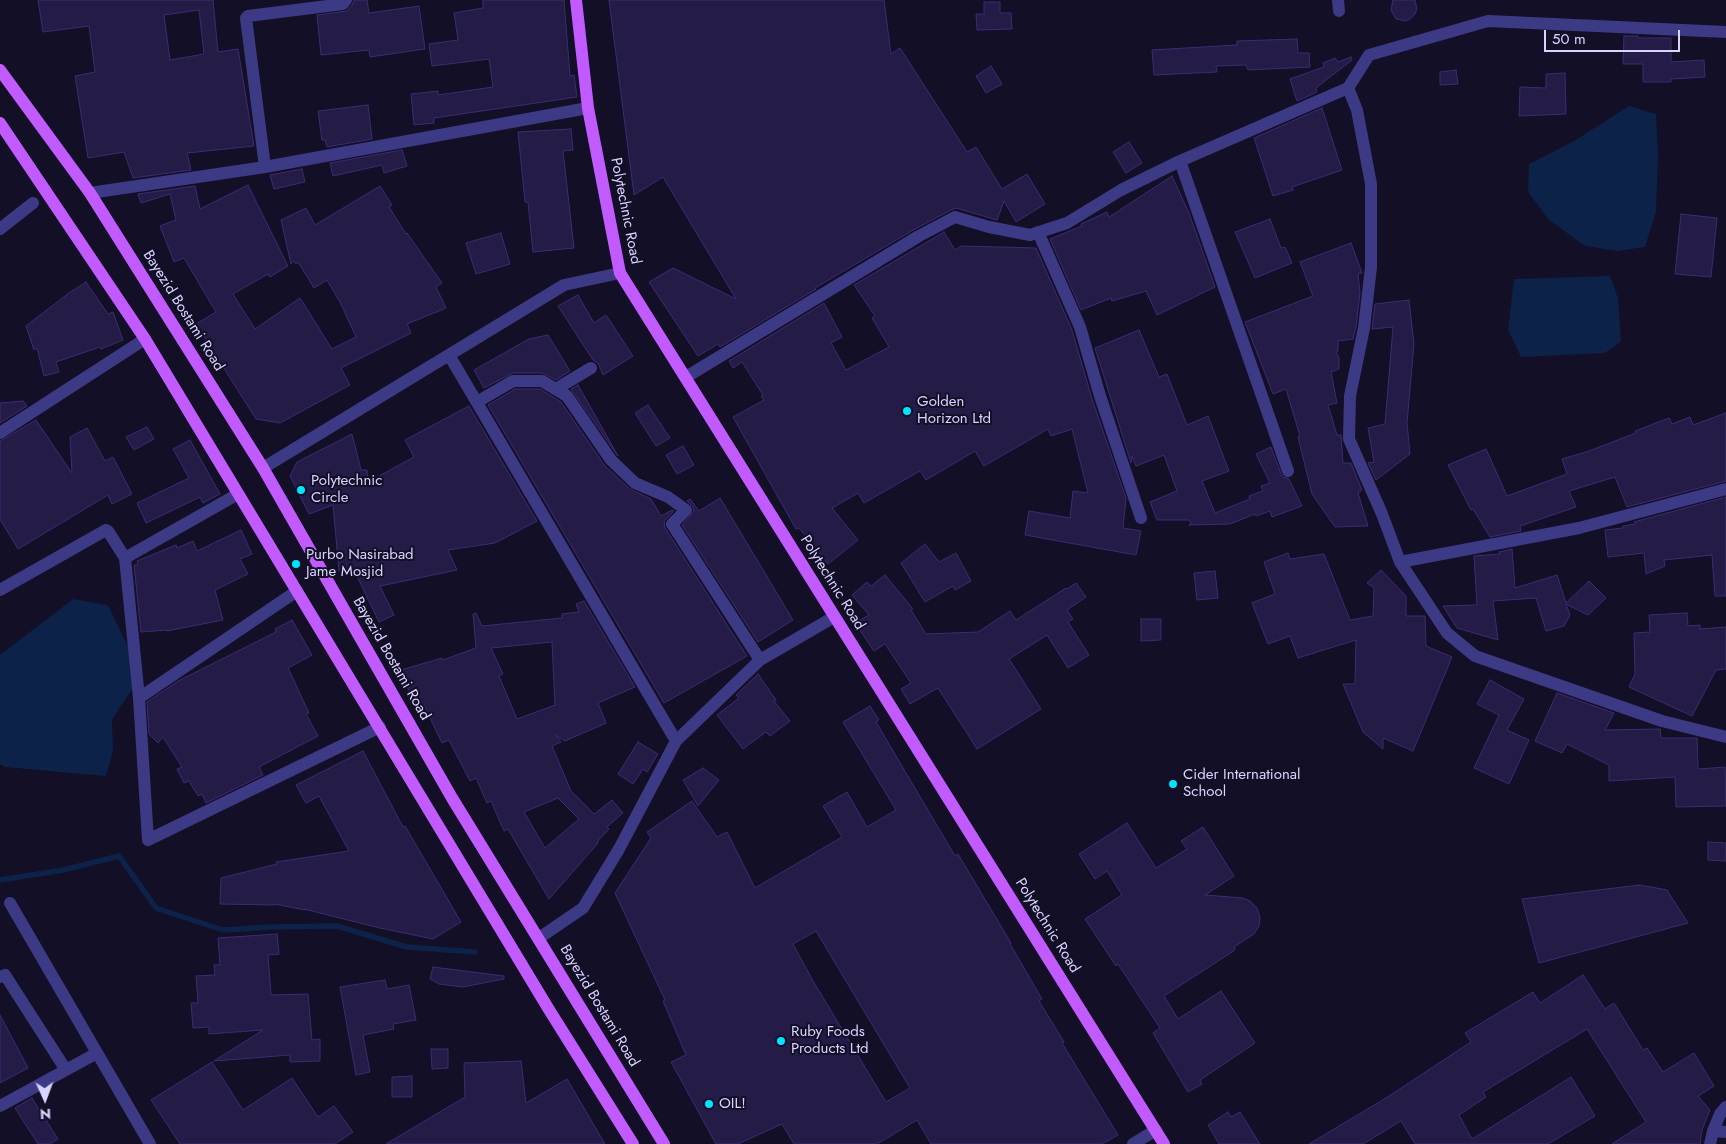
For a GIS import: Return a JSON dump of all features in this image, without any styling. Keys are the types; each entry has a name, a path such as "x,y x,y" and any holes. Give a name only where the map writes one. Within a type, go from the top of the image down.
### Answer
{"main road":[{"name":"Polytechnic Road","path":"576,0 588,108 620,273 1164,1144"},
{"name":"Bayezid Bostami Road","path":"0,70 90,192 263,468 452,798 664,1144"},
{"path":"0,123 145,339 548,1008 633,1144"}],"street":[{"path":"265,167 246,18 248,16 343,4 346,0"},
{"path":"686,377 920,236 955,217 989,227 1030,235 1068,223 1121,190 1180,161 1348,88 1369,55 1488,21 1726,32"},
{"path":"1348,88 1357,110 1371,184 1371,267 1364,328 1350,396 1349,439 1382,514 1400,562 1447,633 1475,656 1662,721 1726,737"},
{"path":"90,192 265,167 588,108"},
{"path":"1180,161 1288,471"},
{"path":"0,229 32,203"},
{"path":"1038,232 1080,328 1100,396 1141,518"},
{"path":"263,468 564,285 620,273"},
{"path":"0,433 145,339"},
{"path":"449,355 676,741"},
{"path":"556,389 591,368"},
{"path":"477,402 513,381 542,381 567,396 611,460 636,483 668,497 686,510 672,524 760,660"},
{"path":"1400,562 1579,528 1726,489"},
{"path":"125,558 238,494"},
{"path":"0,590 106,530 125,558 139,698 148,840 380,727"},
{"path":"139,698 297,591"},
{"path":"539,938 583,908 618,849 676,741 760,660 834,617"},
{"path":"10,903 150,1144"},
{"path":"0,977 5,975 66,1070"},
{"path":"0,1106 97,1053"},
{"path":"1710,1144 1720,1114 1726,1108"},
{"path":"1133,1144 1156,1130"},
{"path":"1713,1131 1726,1132"}],"water":[{"path":"1629,106 1656,114 1658,155 1656,212 1645,247 1617,251 1585,246 1549,220 1528,192 1529,164 1574,141"},
{"path":"1610,276 1618,298 1621,341 1605,353 1521,357 1508,330 1514,279"},
{"path":"73,599 108,605 132,655 134,686 112,720 113,751 106,776 5,767 0,764 0,655"}],"building":[{"path":"38,0 213,0 218,52 238,49 254,146 187,153 191,170 133,178 124,152 88,158 75,76 95,72 89,26 43,32","holes":["199,10 204,54 170,60 164,15"]},
{"path":"354,0 367,0 369,13 419,6 425,49 370,57 369,50 321,55 317,15 347,11"},
{"path":"483,0 564,0 570,76 574,75 577,97 434,118 434,123 414,125 411,94 438,91 438,95 493,87 489,59 432,66 429,44 458,40 454,13 483,8"},
{"path":"609,0 884,0 891,54 900,48 967,152 976,147 1002,189 1027,174 1045,204 1016,222 1004,201 997,220 956,208 951,210 815,288 720,347 718,344 698,356 649,282 673,268 736,299 663,177 634,195"},
{"path":"1393,0 1415,0 1417,9 1415,14 1406,21 1396,19 1391,10"},
{"path":"984,2 1000,2 1000,13 1011,13 1012,29 977,30 976,14 984,14"},
{"path":"1624,36 1671,38 1671,62 1704,60 1705,77 1671,79 1671,82 1643,82 1643,64 1623,64"},
{"path":"1297,39 1298,53 1309,53 1310,67 1248,70 1246,65 1216,66 1217,72 1154,75 1152,50 1237,45 1237,41"},
{"path":"1351,57 1352,60 1316,88 1317,92 1297,101 1290,79 1324,67 1323,63 1335,58 1338,62"},
{"path":"991,66 1002,84 986,93 976,76"},
{"path":"1456,70 1458,84 1440,85 1440,72"},
{"path":"1565,73 1566,114 1519,116 1520,87 1546,88 1546,74"},
{"path":"368,105 372,139 327,147 325,140 322,140 318,111"},
{"path":"1322,108 1342,170 1292,187 1293,190 1273,196 1254,138"},
{"path":"571,129 573,150 563,151 574,248 533,252 528,202 525,202 518,132"},
{"path":"1129,142 1142,163 1126,173 1113,152"},
{"path":"402,150 407,166 384,173 382,165 333,176 330,163"},
{"path":"302,169 305,182 274,189 270,175"},
{"path":"1172,176 1189,213 1215,287 1157,315 1146,291 1112,301 1111,298 1081,310 1050,239 1082,226 1081,224 1107,212 1109,217"},
{"path":"248,185 288,266 270,277 268,274 233,294 255,329 300,298 332,349 356,337 340,302 327,280 314,288 298,262 296,264 294,261 291,264 281,220 306,208 315,225 380,186 392,205 389,207 406,234 442,283 436,287 446,308 407,324 411,333 341,368 350,385 280,423 256,419 196,324 216,312 184,258 174,262 160,226 176,220 170,194 141,203 138,194 195,186 200,209"},
{"path":"1681,214 1717,218 1711,277 1675,274"},
{"path":"1270,219 1281,248 1285,247 1292,263 1255,278 1235,232"},
{"path":"944,232 955,250 961,246 1036,248 1072,330 1092,399 1126,498 1123,528 1141,531 1136,555 1025,535 1029,511 1070,518 1073,491 1088,493 1072,429 1051,436 1048,429 984,466 975,451 926,480 920,471 864,503 858,493 832,508 858,540 828,564 799,528 796,529 733,417 764,400 761,396 763,395 742,362 733,368 729,361 824,303 842,337 831,343 846,370 889,347 872,318 875,316 854,285"},
{"path":"501,233 510,264 476,274 466,243"},
{"path":"1351,243 1362,273 1358,274 1360,293 1356,327 1353,339 1338,341 1338,351 1336,352 1339,358 1339,369 1331,372 1337,403 1328,405 1337,435 1341,435 1343,463 1351,463 1362,490 1358,493 1368,526 1335,527 1312,494 1298,437 1300,436 1286,389 1273,394 1245,322 1313,296 1300,262"},
{"path":"86,282 108,314 113,312 123,340 101,349 100,347 56,362 59,372 44,376 37,348 34,350 26,326"},
{"path":"578,295 594,323 606,315 633,356 603,375 598,363 593,360 558,306"},
{"path":"1409,300 1414,344 1407,423 1410,454 1376,480 1368,463 1374,462 1368,428 1385,424 1393,327 1372,329 1375,304"},
{"path":"1139,330 1159,377 1167,374 1187,425 1208,416 1229,471 1202,481 1215,513 1250,499 1249,496 1263,491 1261,486 1270,483 1256,454 1271,447 1281,474 1289,479 1302,506 1272,517 1270,511 1256,516 1255,514 1230,524 1189,525 1191,523 1189,520 1157,520 1150,502 1177,491 1164,455 1136,466 1132,456 1131,463 1095,348"},
{"path":"548,335 570,371 556,380 542,373 513,373 484,388 474,370 529,339"},
{"path":"578,385 618,456 571,389"},
{"path":"515,389 540,389 561,402 605,466 630,489 651,499 661,516 672,510 674,511 664,521 665,528 747,656 664,703 488,405"},
{"path":"23,401 27,406 0,423 0,403"},
{"path":"648,405 670,438 656,446 635,413"},
{"path":"469,406 537,521 495,543 448,550 457,570 380,586 394,615 379,622 354,570 339,571 333,505 309,514 290,476 297,462 352,434 361,470 367,470 368,482 414,457 405,440"},
{"path":"1726,413 1726,481 1627,507 1615,477 1569,491 1576,507 1520,526 1521,531 1490,537 1473,509 1471,510 1448,465 1486,449 1507,496 1567,474 1562,459 1636,433 1635,431 1669,418 1672,424 1690,417 1693,425"},
{"path":"36,420 72,473 70,437 87,428 105,461 113,457 132,494 112,504 108,495 18,549 0,519 0,441"},
{"path":"147,427 154,439 134,450 126,437"},
{"path":"190,440 220,494 203,503 200,497 146,523 137,503 189,478 173,449"},
{"path":"683,446 694,465 677,474 666,455"},
{"path":"1726,497 1726,596 1715,596 1712,555 1664,560 1665,566 1646,574 1644,553 1608,557 1605,530 1623,528 1623,526 1635,524 1634,522"},
{"path":"720,498 793,620 758,642 682,525 694,511 687,501 690,499 699,511"},
{"path":"241,530 252,554 240,559 248,574 215,590 223,620 167,631 141,632 134,565 138,565 137,561 176,545 177,548 193,541 197,551"},
{"path":"925,544 939,562 956,553 971,581 955,590 953,586 925,602 901,563"},
{"path":"1512,549 1515,588 1557,575 1566,603 1589,581 1606,598 1588,615 1566,604 1570,615 1564,626 1546,631 1536,598 1493,601 1498,640 1457,628 1443,606 1477,605 1474,556 1500,554 1499,552"},
{"path":"1288,553 1290,559 1324,554 1350,620 1373,616 1374,588 1367,583 1381,570 1406,596 1406,616 1425,616 1426,646 1452,657 1413,751 1383,738 1383,749 1363,732 1343,684 1355,684 1356,640 1298,658 1290,636 1268,644 1252,603 1275,594 1264,562"},
{"path":"1215,571 1218,598 1197,600 1194,573"},
{"path":"885,575 913,609 911,610 926,634 978,632 1010,611 1016,620 1076,583 1086,597 1067,610 1073,619 1068,622 1089,655 1068,668 1047,635 1009,659 1041,709 977,749 938,688 910,704 901,689 911,683 885,644 874,651 855,623 869,615 852,595 867,582 871,586"},
{"path":"584,601 635,687 598,703 606,723 565,741 555,735 561,742 552,746 571,791 594,814 612,800 623,813 607,827 609,829 598,843 549,899 508,829 504,831 491,801 487,803 476,778 470,781 449,740 442,743 424,705 415,707 401,670 442,658 443,660 476,648 473,614 476,613 482,626 562,618 562,614 579,612 576,604","holes":["552,642 555,705 517,719 499,676 503,674 491,648","558,798 579,819 545,848 524,812"]},
{"path":"1687,613 1688,626 1700,625 1700,629 1726,627 1726,669 1716,670 1692,716 1629,687 1635,674 1634,633 1650,632 1649,615"},
{"path":"1141,619 1161,619 1161,640 1141,641"},
{"path":"292,620 312,655 288,668 309,713 306,714 318,736 259,767 263,775 206,803 202,794 198,796 189,781 184,783 177,769 182,767 163,737 158,743 149,734 147,702 178,681 276,632 275,629"},
{"path":"758,674 776,700 774,701 790,721 770,736 766,732 743,749 717,715 739,698 736,695"},
{"path":"1490,680 1524,699 1507,730 1529,740 1509,784 1474,768 1499,715 1477,704"},
{"path":"1557,693 1614,713 1605,730 1660,729 1661,738 1697,738 1698,769 1725,767 1726,806 1676,807 1675,777 1609,781 1609,765 1567,744 1562,753 1535,741"},
{"path":"870,706 879,720 876,722 955,856 958,854 1011,943 1042,999 1039,1001 1064,1042 1062,1043 1118,1135 1102,1144 931,1144 917,1120 877,1144 794,1144 782,1124 738,1144 716,1144 671,1062 686,1055 663,1001 665,1000 615,893 651,838 647,832 692,801 717,837 727,832 755,888 842,837 823,806 847,792 867,827 896,810 843,722","holes":["816,931 910,1088 886,1102 813,981 793,944"]},
{"path":"638,742 658,754 647,772 643,769 633,784 618,774"},
{"path":"363,751 403,827 405,826 461,922 433,939 275,904 220,904 221,878 277,864 276,862 349,851 319,796 306,803 296,785"},
{"path":"703,768 719,780 698,806 683,780"},
{"path":"1127,823 1156,868 1187,849 1181,841 1203,827 1234,876 1205,895 1243,898 1250,901 1257,908 1260,917 1259,926 1254,934 1234,947 1235,950 1164,996 1178,1019 1221,991 1255,1043 1200,1080 1202,1084 1188,1092 1153,1033 1160,1028 1118,964 1116,966 1085,919 1122,895 1107,871 1095,879 1079,854"},
{"path":"1708,842 1726,843 1726,861 1708,860"},
{"path":"1640,885 1667,890 1688,923 1539,963 1522,899"},
{"path":"277,934 279,954 268,955 271,995 308,994 312,1040 320,1039 320,1061 290,1062 290,1055 214,1061 263,1030 209,1034 209,1027 193,1028 191,1003 198,1003 196,976 215,975 214,965 220,965 218,938"},
{"path":"433,967 504,976 504,979 463,987 439,984 430,979"},
{"path":"1583,975 1605,1009 1614,1003 1643,1050 1647,1048 1663,1072 1694,1053 1714,1086 1698,1096 1710,1110 1702,1130 1700,1144 1612,1144 1646,1122 1587,1029 1483,1092 1486,1097 1459,1115 1472,1139 1571,1077 1595,1116 1548,1144 1415,1144 1401,1121 1363,1144 1309,1144 1386,1098 1471,1042 1465,1033 1533,992 1540,1003"},
{"path":"385,980 387,989 409,985 416,1020 393,1024 394,1029 363,1035 370,1072 356,1075 340,987"},
{"path":"0,1015 28,1068 0,1083"},
{"path":"431,1049 448,1049 448,1068 432,1069"},
{"path":"521,1061 526,1103 567,1079 605,1144 386,1144 465,1097 464,1063"},
{"path":"212,1062 243,1110 292,1078 318,1117 334,1106 353,1132 335,1144 180,1144 151,1100"},
{"path":"412,1076 412,1097 392,1097 392,1077"},
{"path":"32,1098 58,1139 50,1144 38,1144 15,1108"},
{"path":"1228,1112 1231,1117 1240,1112 1260,1144 1219,1144 1208,1125"}],"waterway":[{"path":"0,880 63,870 119,856 156,908 223,930 337,926 407,947 475,952"}],"place":[{"name":"Golden Horizon Ltd","path":"907,411"},
{"name":"Polytechnic Circle","path":"301,490"},
{"name":"Purbo Nasirabad Jame Mosjid","path":"296,564"},
{"name":"Cider International School","path":"1173,784"},
{"name":"Ruby Foods Products Ltd","path":"781,1041"},
{"name":"OIL!","path":"709,1104"}]}
